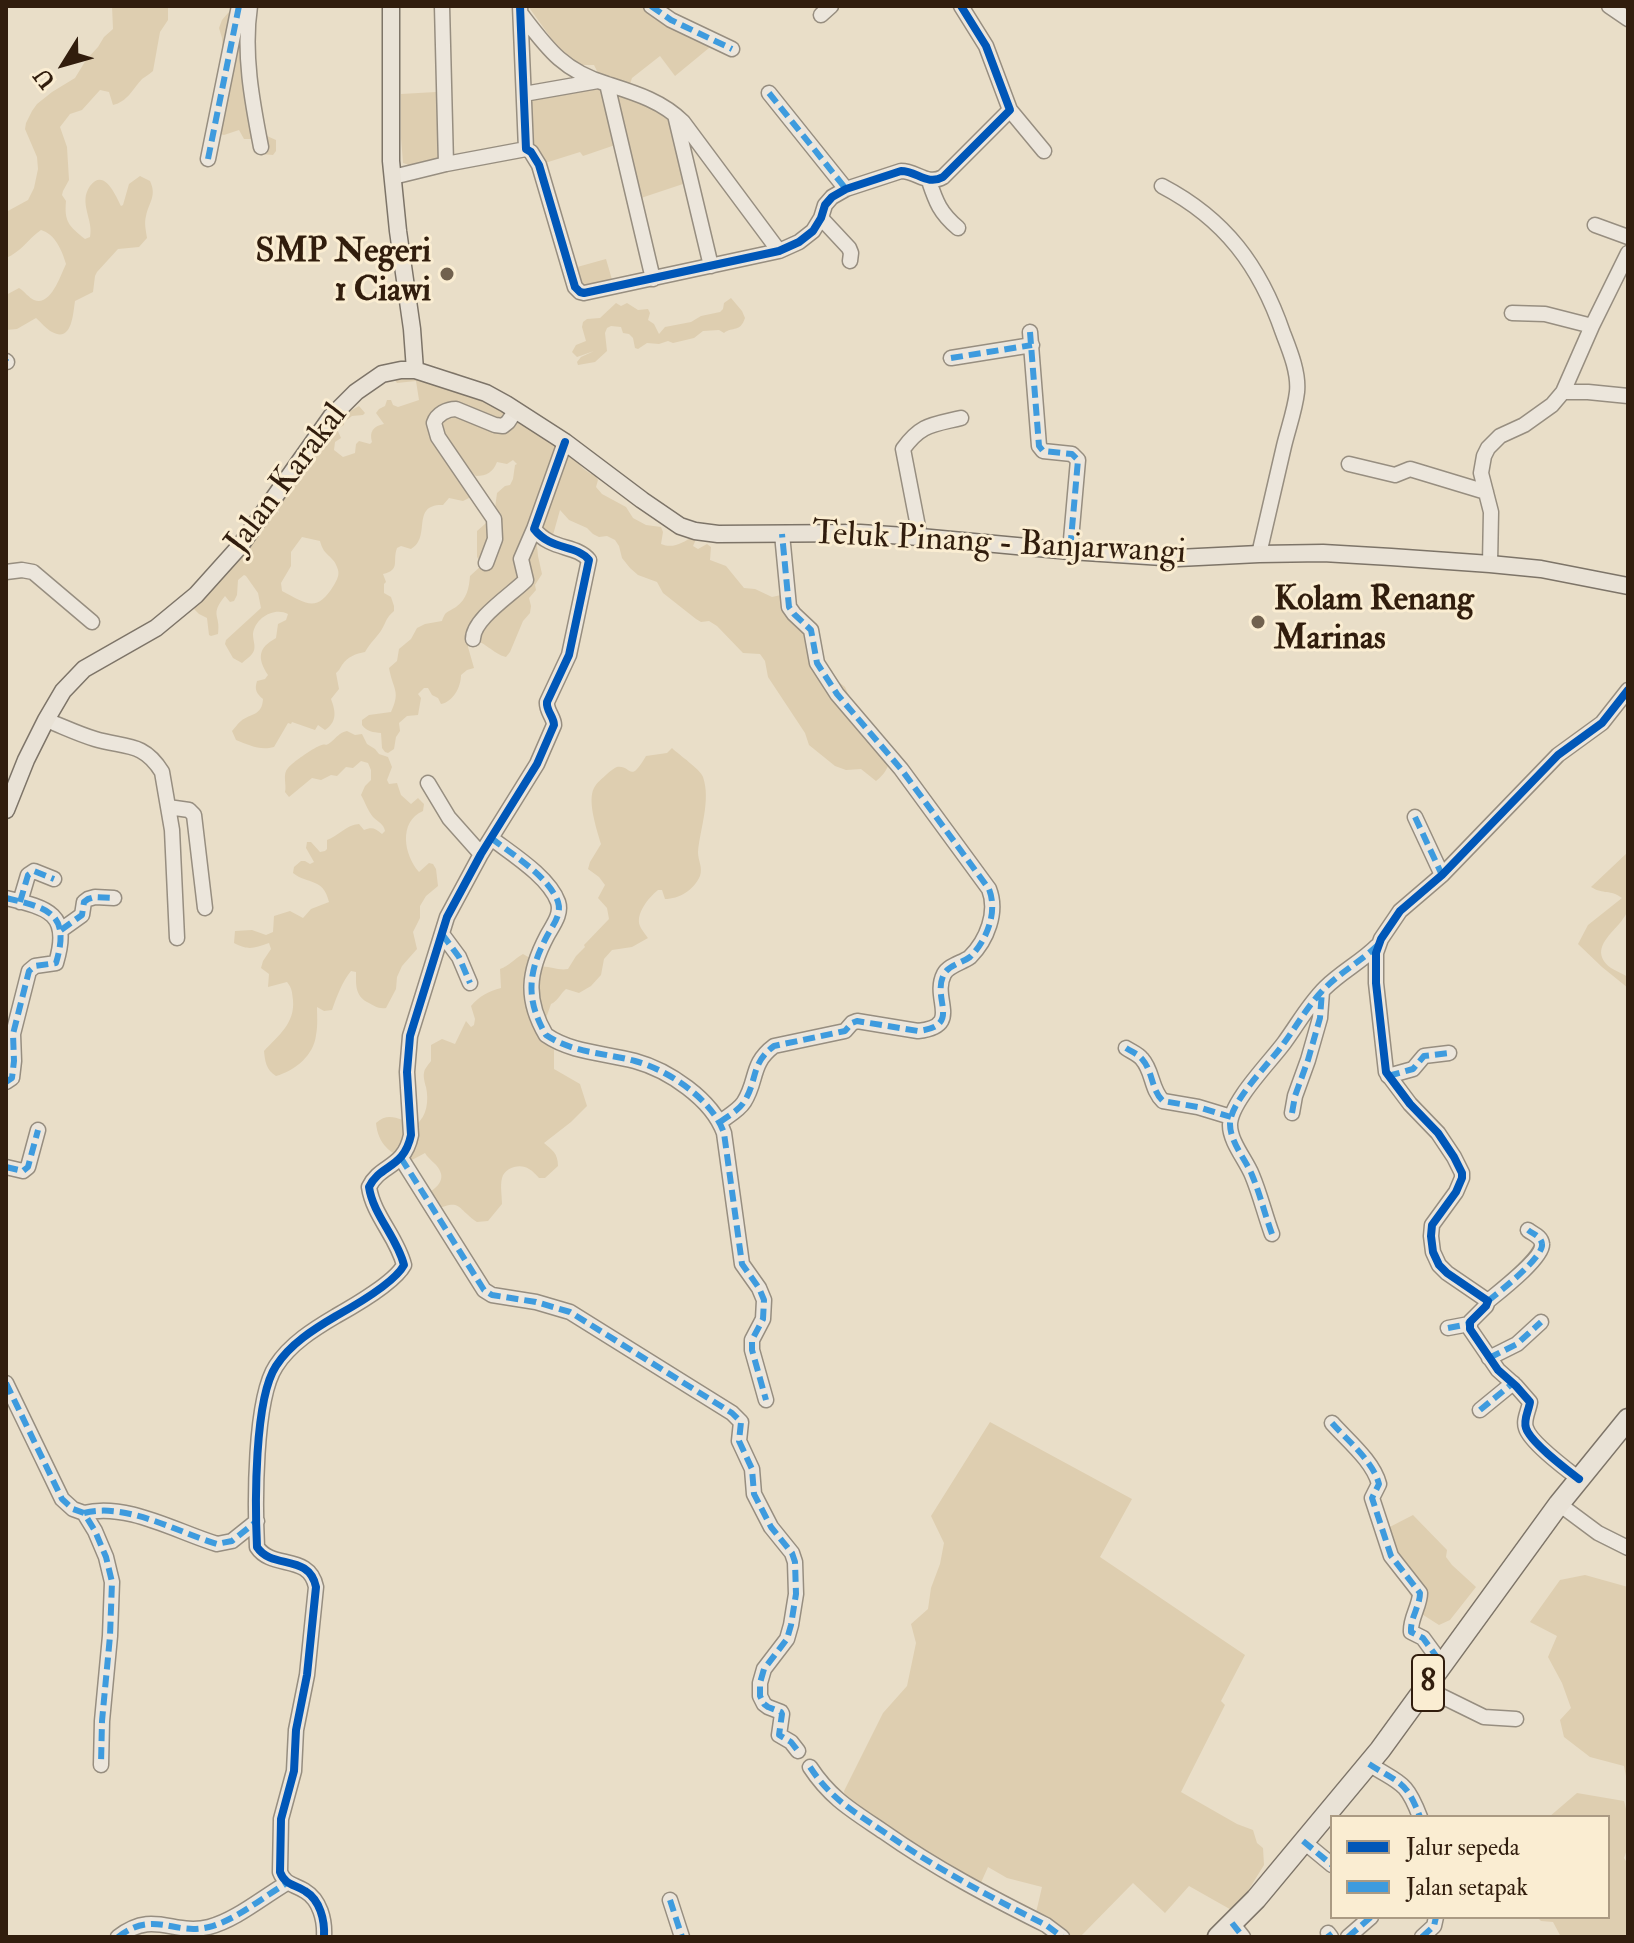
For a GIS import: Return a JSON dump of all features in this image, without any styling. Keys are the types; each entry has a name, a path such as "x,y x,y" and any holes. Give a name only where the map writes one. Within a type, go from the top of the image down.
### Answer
{"highway":[{"name":"8","path":"1231,1932 1369,1764 1559,1504 1628,1419"}],"main road":[{"path":"391,6 391,161 415,370"},
{"name":"Teluk Pinang - Banjarwangi","path":"415,370 486,393 565,442 680,526 707,533 860,533 1178,558 1323,553 1541,569 1628,586"},
{"name":"Jalan Karakal","path":"6,810 26,760 59,696 84,669 156,628 196,595 240,546 317,437 348,399 382,374 415,370"}],"street":[{"path":"208,159 239,6"},
{"path":"250,6 247,49 261,147"},
{"path":"442,6 446,164"},
{"path":"651,6 671,20 732,49"},
{"path":"961,6 986,46 1010,110 1044,151"},
{"path":"1609,6 1628,19"},
{"path":"520,10 526,149"},
{"path":"520,10 557,59 603,83 657,102 675,114 692,132 779,251"},
{"path":"524,94 603,83"},
{"path":"603,83 653,279"},
{"path":"769,93 846,189"},
{"path":"393,177 526,149 539,165 577,290 588,293 779,251 808,235 821,218 828,200 846,189 901,171 929,181 943,177 1010,110"},
{"path":"675,114 711,266"},
{"path":"929,181 942,213 958,228"},
{"path":"1162,186 1181,196 1225,230 1250,263 1273,305 1292,357 1297,390 1259,554"},
{"path":"821,218 849,248 850,261"},
{"path":"1595,225 1628,237"},
{"path":"1490,564 1491,512 1481,465 1488,448 1500,436 1524,425 1552,405 1563,392 1628,253"},
{"path":"1512,313 1545,314 1592,326"},
{"path":"951,358 1031,338 1039,446 1043,451 1072,454 1078,460 1070,551"},
{"path":"1563,392 1628,396"},
{"path":"486,563 495,539 494,519 438,437 434,423 440,414 451,409 503,426 516,410"},
{"path":"920,537 903,449 922,429 961,418"},
{"path":"473,639 474,629 526,580 521,559 565,442"},
{"path":"1349,464 1395,475 1410,469 1486,492"},
{"path":"324,1937 322,1917 316,1903 303,1890 287,1883 280,1872 281,1819 294,1771 296,1730 307,1675 316,1587 312,1576 297,1564 272,1559 257,1547 259,1440 266,1391 274,1369 310,1332 356,1304 403,1267 403,1260 371,1198 369,1187 373,1180 401,1158 409,1145 407,1072 410,1036 447,917 481,854 537,764 545,727 554,722 546,708 547,702 569,655 589,560 584,554 547,542 534,529"},
{"path":"720,1122 743,1103 759,1061 774,1046 845,1031 857,1021 918,1031 940,1024 944,1017 941,985 945,974 949,968 970,957 981,943 993,909 989,889 901,769 821,671 811,630 789,607 782,534"},
{"path":"6,572 33,572 92,622"},
{"path":"1272,1234 1254,1180 1234,1140 1230,1123 1235,1107 1322,991 1378,945 1400,911 1442,875 1558,755 1602,723 1628,690"},
{"path":"46,720 92,738 128,745 149,756 162,772 172,830 177,938"},
{"path":"428,783 449,818 481,854"},
{"path":"168,807 189,810 194,815 205,908"},
{"path":"1415,817 1442,875"},
{"path":"491,838 539,876 558,903 558,917 536,959 531,979 533,1003 546,1035 562,1044 647,1065 697,1094 720,1122 742,1264 764,1300 763,1319 752,1340 752,1350 766,1400"},
{"path":"6,1082 12,1078 13,1034 29,971 33,967 56,963 61,930 54,915 13,900 31,872 54,879"},
{"path":"61,930 82,915 84,902 88,899 114,898"},
{"path":"442,934 459,957 470,983"},
{"path":"1378,945 1375,969 1384,1066 1410,1104 1438,1133 1462,1173 1456,1192 1432,1225 1435,1257 1447,1273 1488,1301"},
{"path":"1292,1113 1320,1018 1322,991"},
{"path":"1126,1048 1140,1056 1147,1065 1159,1098 1163,1101 1231,1117"},
{"path":"1388,1076 1413,1069 1424,1056 1449,1053"},
{"path":"6,1167 23,1171 28,1167 38,1130"},
{"path":"401,1158 484,1290 492,1295 551,1305 570,1312 732,1413 741,1422 739,1441 752,1469 754,1494 771,1527 792,1553 795,1562 796,1594 791,1625 787,1639 761,1675 760,1690 765,1706 782,1714 778,1734 798,1751"},
{"path":"1448,1328 1469,1324 1488,1305 1488,1301 1514,1280 1539,1253 1542,1242 1528,1230"},
{"path":"1489,1358 1517,1344 1541,1322"},
{"path":"1469,1324 1501,1374 1531,1404 1525,1421 1527,1431 1579,1479"},
{"path":"6,1383 62,1499 73,1509 84,1513 102,1509 126,1513 217,1544 232,1541 257,1521"},
{"path":"1480,1410 1513,1383"},
{"path":"1332,1423 1377,1476 1379,1484 1372,1498 1391,1556 1420,1593 1411,1632 1423,1638 1442,1664"},
{"path":"1559,1504 1592,1530 1628,1548"},
{"path":"84,1513 106,1557 112,1582 101,1765"},
{"path":"1425,1688 1484,1717 1516,1719"},
{"path":"1369,1764 1400,1781 1414,1800 1419,1815"},
{"path":"810,1767 833,1797 856,1815 929,1862 1046,1925 1062,1937"},
{"path":"1303,1841 1330,1863"},
{"path":"118,1937 135,1926 152,1930 214,1926 287,1883"},
{"path":"670,1900 682,1937"},
{"path":"1348,1937 1369,1919"},
{"path":"1422,1937 1434,1926 1436,1919"}],"shaded area":[{"path":"112,6 168,6 168,20 160,32 153,71 126,98 113,105 109,92 100,90 82,110 70,114 60,127 67,147 69,180 62,195 66,201 69,223 85,239 90,237 91,231 87,192 95,181 105,181 121,206 129,184 140,176 150,181 153,195 145,219 147,238 139,247 118,249 97,272 93,292 75,301 70,326 64,334 52,332 36,318 17,329 6,330 6,295 19,288 34,300 45,299 66,264 54,239 41,230 6,258 6,212 28,200 38,169 37,157 25,129 26,123 37,104 75,78 113,29"},
{"path":"234,6 254,40 255,49 249,54 255,100 260,101 267,136 276,140 273,155 261,154 254,139 244,139 239,130 220,134 213,122 223,59 219,28"},
{"path":"528,6 646,6 715,43 675,76 660,56 632,78 628,90 665,102 692,181 641,198 618,144 583,156 580,152 545,163 532,141 529,98 600,77 594,65 577,65 566,59"},
{"path":"436,92 442,160 409,165 403,163 401,94"},
{"path":"606,259 613,283 587,291 570,269"},
{"path":"731,298 745,318 739,327 724,333 719,330 703,331 694,338 673,343 647,343 638,349 633,338 623,333 621,327 611,326 605,333 607,351 595,362 578,365 577,362 594,351 577,357 572,352 576,345 586,341 583,322 600,318 616,303 621,306 627,303 638,310 648,309 648,320 659,334 665,327 720,312 724,303"},
{"path":"408,369 454,372 478,388 496,409 508,410 562,434 570,433 565,442 581,466 595,475 598,480 596,487 602,494 626,507 633,518 646,525 661,527 661,544 674,546 697,537 693,546 698,549 707,544 711,547 710,560 726,566 744,588 755,589 772,597 781,595 788,601 820,662 832,670 835,679 845,687 849,702 891,757 884,773 876,781 861,769 846,770 835,766 809,745 805,733 768,677 765,661 760,654 743,653 717,626 696,619 663,593 657,582 638,575 630,568 615,540 593,534 569,520 560,510 553,535 536,535 542,574 529,598 530,613 523,621 510,652 506,657 471,640 468,647 474,668 461,675 453,697 441,704 428,688 424,688 418,694 421,698 418,715 407,716 399,723 400,731 394,749 385,752 381,733 366,729 362,720 369,715 391,712 396,695 389,668 397,661 399,649 411,639 417,628 442,621 446,613 465,597 470,576 482,565 477,557 477,531 494,516 497,493 510,485 517,464 513,460 507,464 497,462 491,471 483,475 476,476 469,470 458,481 452,479 469,485 469,498 463,501 449,498 443,505 427,510 417,544 411,549 397,548 394,567 383,574 386,582 384,593 391,597 394,611 365,652 350,657 336,673 339,689 331,699 334,708 332,724 325,730 318,725 315,730 288,723 274,747 269,748 236,740 232,731 261,708 263,699 257,692 256,684 268,675 261,654 276,638 278,624 286,620 288,614 271,613 257,623 253,634 255,647 242,663 233,658 225,644 261,608 258,593 246,576 238,580 234,601 230,602 225,596 218,608 218,634 209,635 207,618 194,609 197,602 203,600 212,584 275,509 279,513 277,505 290,491 289,486 338,418 359,406 365,413 352,416 337,429 341,438 335,442 334,450 343,457 355,453 359,441 372,442 373,430 384,424 376,413 387,400 398,407 419,400 416,381 397,383 394,379","holes":["302,537 320,541 335,563 338,576 322,600 305,602 282,591 281,583 291,566 291,552"]},
{"path":"347,731 362,734 367,744 388,757 392,767 387,780 389,784 397,783 401,795 411,804 418,798 424,804 423,811 410,823 407,848 419,872 429,863 433,864 438,886 420,906 420,918 413,932 417,949 402,966 396,989 386,1008 376,1007 360,996 356,972 351,971 332,1010 324,1011 317,1007 312,1049 296,1066 276,1076 268,1068 264,1051 289,1022 293,1008 292,990 287,982 268,987 269,974 261,968 271,949 269,943 252,948 239,946 234,943 235,931 252,930 266,935 273,932 274,916 290,911 303,918 311,909 329,902 319,885 293,873 294,867 301,861 314,862 306,848 307,842 311,842 320,852 327,849 327,840 354,825 359,824 364,830 373,829 382,834 385,831 371,815 361,795 371,780 368,763 361,761 353,768 346,767 337,776 331,775 321,780 312,778 289,797 285,792 285,773 290,765"},
{"path":"672,748 701,774 705,786 698,852 700,876 686,893 676,897 665,899 662,890 658,890 639,916 640,926 648,938 632,947 612,950 604,959 601,975 591,986 579,993 566,989 551,1004 546,1018 554,1036 554,1069 580,1084 587,1106 544,1143 556,1155 558,1166 545,1178 539,1178 522,1166 506,1171 501,1181 502,1204 488,1221 477,1222 454,1205 433,1211 424,1196 440,1182 438,1167 425,1153 410,1161 391,1151 379,1137 376,1123 390,1117 416,1125 420,1121 427,1103 424,1074 431,1061 431,1045 442,1039 455,1044 466,1021 471,1027 474,1025 471,1006 484,994 501,988 500,969 523,954 538,967 568,969 584,945 609,919 607,908 598,898 605,885 588,869 601,844 592,808 594,788 616,768 633,772 646,756 667,753"},
{"path":"1628,852 1628,909 1601,952 1611,968 1628,977 1628,988 1578,944 1588,925 1622,898 1591,887"},
{"path":"990,1422 1132,1499 1100,1557 1245,1655 1221,1701 1225,1705 1181,1792 1253,1830 1257,1843 1263,1848 1264,1865 1235,1912 1189,1886 1165,1913 1133,1883 1080,1937 1069,1937 1035,1917 1042,1887 1007,1878 988,1867 979,1887 845,1798 844,1791 883,1713 907,1686 916,1643 911,1624 928,1609 944,1543 931,1516"},
{"path":"1413,1515 1447,1550 1446,1557 1452,1565 1476,1587 1450,1620 1439,1625 1417,1611 1382,1531"},
{"path":"1585,1575 1628,1587 1628,1786 1624,1766 1590,1757 1564,1737 1560,1720 1571,1708 1548,1657 1557,1636 1530,1622 1560,1580"},
{"path":"1577,1793 1624,1801 1629,1830 1624,1858 1628,1864 1628,1937 1561,1937 1553,1922 1539,1919 1610,1919 1610,1815 1551,1815"}],"marked path":[{"path":"208,159 239,6"},
{"path":"651,6 671,20 732,49"},
{"path":"769,93 846,189"},
{"path":"1030,332 1039,446 1043,451 1072,454 1078,460 1070,551"},
{"path":"951,358 1032,345"},
{"path":"720,1122 744,1102 761,1059 774,1046 845,1031 857,1021 918,1031 939,1024 943,1017 941,983 944,974 976,950 986,934 992,907 989,889 901,769 837,694 817,663 811,630 789,607 782,534"},
{"path":"1415,817 1442,875"},
{"path":"491,838 538,875 558,902 558,915 533,974 532,997 546,1035 567,1046 635,1061 661,1071 699,1098 710,1109 724,1133 742,1264 764,1300 763,1319 752,1340 752,1350 766,1400"},
{"path":"20,902 28,875 34,871 54,879"},
{"path":"6,898 44,910 58,923 60,933 56,963 35,966 29,971 13,1034 12,1078 6,1082"},
{"path":"61,930 82,915 84,902 88,899 114,898"},
{"path":"442,934 459,957 470,983"},
{"path":"1272,1234 1252,1175 1233,1137 1230,1124 1232,1115 1244,1093 1319,994 1378,945"},
{"path":"1292,1113 1320,1018 1322,991"},
{"path":"1126,1048 1146,1064 1163,1101 1231,1117"},
{"path":"1388,1076 1413,1069 1424,1056 1449,1053"},
{"path":"6,1167 23,1171 28,1167 38,1130"},
{"path":"401,1158 484,1290 492,1295 536,1302 570,1312 732,1413 741,1422 739,1441 752,1469 754,1494 771,1527 792,1553 795,1562 796,1594 791,1625 787,1639 764,1669 760,1696 764,1704 781,1712 779,1735 798,1751"},
{"path":"1488,1301 1520,1274 1541,1250 1540,1239 1528,1230"},
{"path":"1489,1358 1517,1344 1541,1322"},
{"path":"1448,1328 1469,1324"},
{"path":"6,1383 62,1499 73,1509 84,1513 106,1557 112,1582 101,1765"},
{"path":"1480,1410 1513,1383"},
{"path":"1332,1423 1366,1459 1376,1476 1379,1484 1372,1498 1391,1556 1420,1593 1411,1632 1423,1638 1442,1664"},
{"path":"84,1513 100,1511 134,1515 217,1544 232,1541 257,1521"},
{"path":"1369,1764 1406,1789 1419,1815"},
{"path":"810,1767 843,1804 903,1845 1062,1937"},
{"path":"1303,1841 1330,1863"},
{"path":"118,1937 142,1925 196,1929 219,1924 287,1883"},
{"path":"670,1900 682,1937"},
{"path":"1348,1937 1369,1919"},
{"path":"1422,1937 1434,1926 1436,1919"},
{"path":"1232,1923 1243,1937"},
{"path":"1328,1933 1331,1937"}],"cycle path":[{"path":"520,6 526,149 539,165 575,287 584,293 779,251 813,231 825,205 846,189 901,171 932,180 943,177 1010,110 986,46 961,6"},
{"path":"324,1937 318,1905 305,1891 287,1882 280,1872 281,1819 294,1771 296,1730 307,1675 316,1587 306,1570 272,1558 257,1547 258,1454 263,1402 276,1366 295,1344 383,1286 404,1265 375,1207 369,1187 379,1174 398,1160 408,1146 411,1135 407,1072 410,1036 447,917 481,854 537,764 554,725 547,702 569,655 589,560 584,555 548,541 534,529 565,442"},
{"path":"1579,1479 1529,1434 1525,1422 1530,1402 1498,1370 1470,1329 1470,1322 1488,1301 1447,1273 1433,1252 1432,1225 1456,1192 1462,1173 1438,1133 1410,1104 1386,1072 1376,983 1376,953 1381,939 1400,911 1442,875 1558,755 1602,723 1628,690"}],"place":[{"name":"SMP Negeri 1 Ciawi","path":"447,274"},
{"name":"Kolam Renang Marinas","path":"1258,622"}]}
